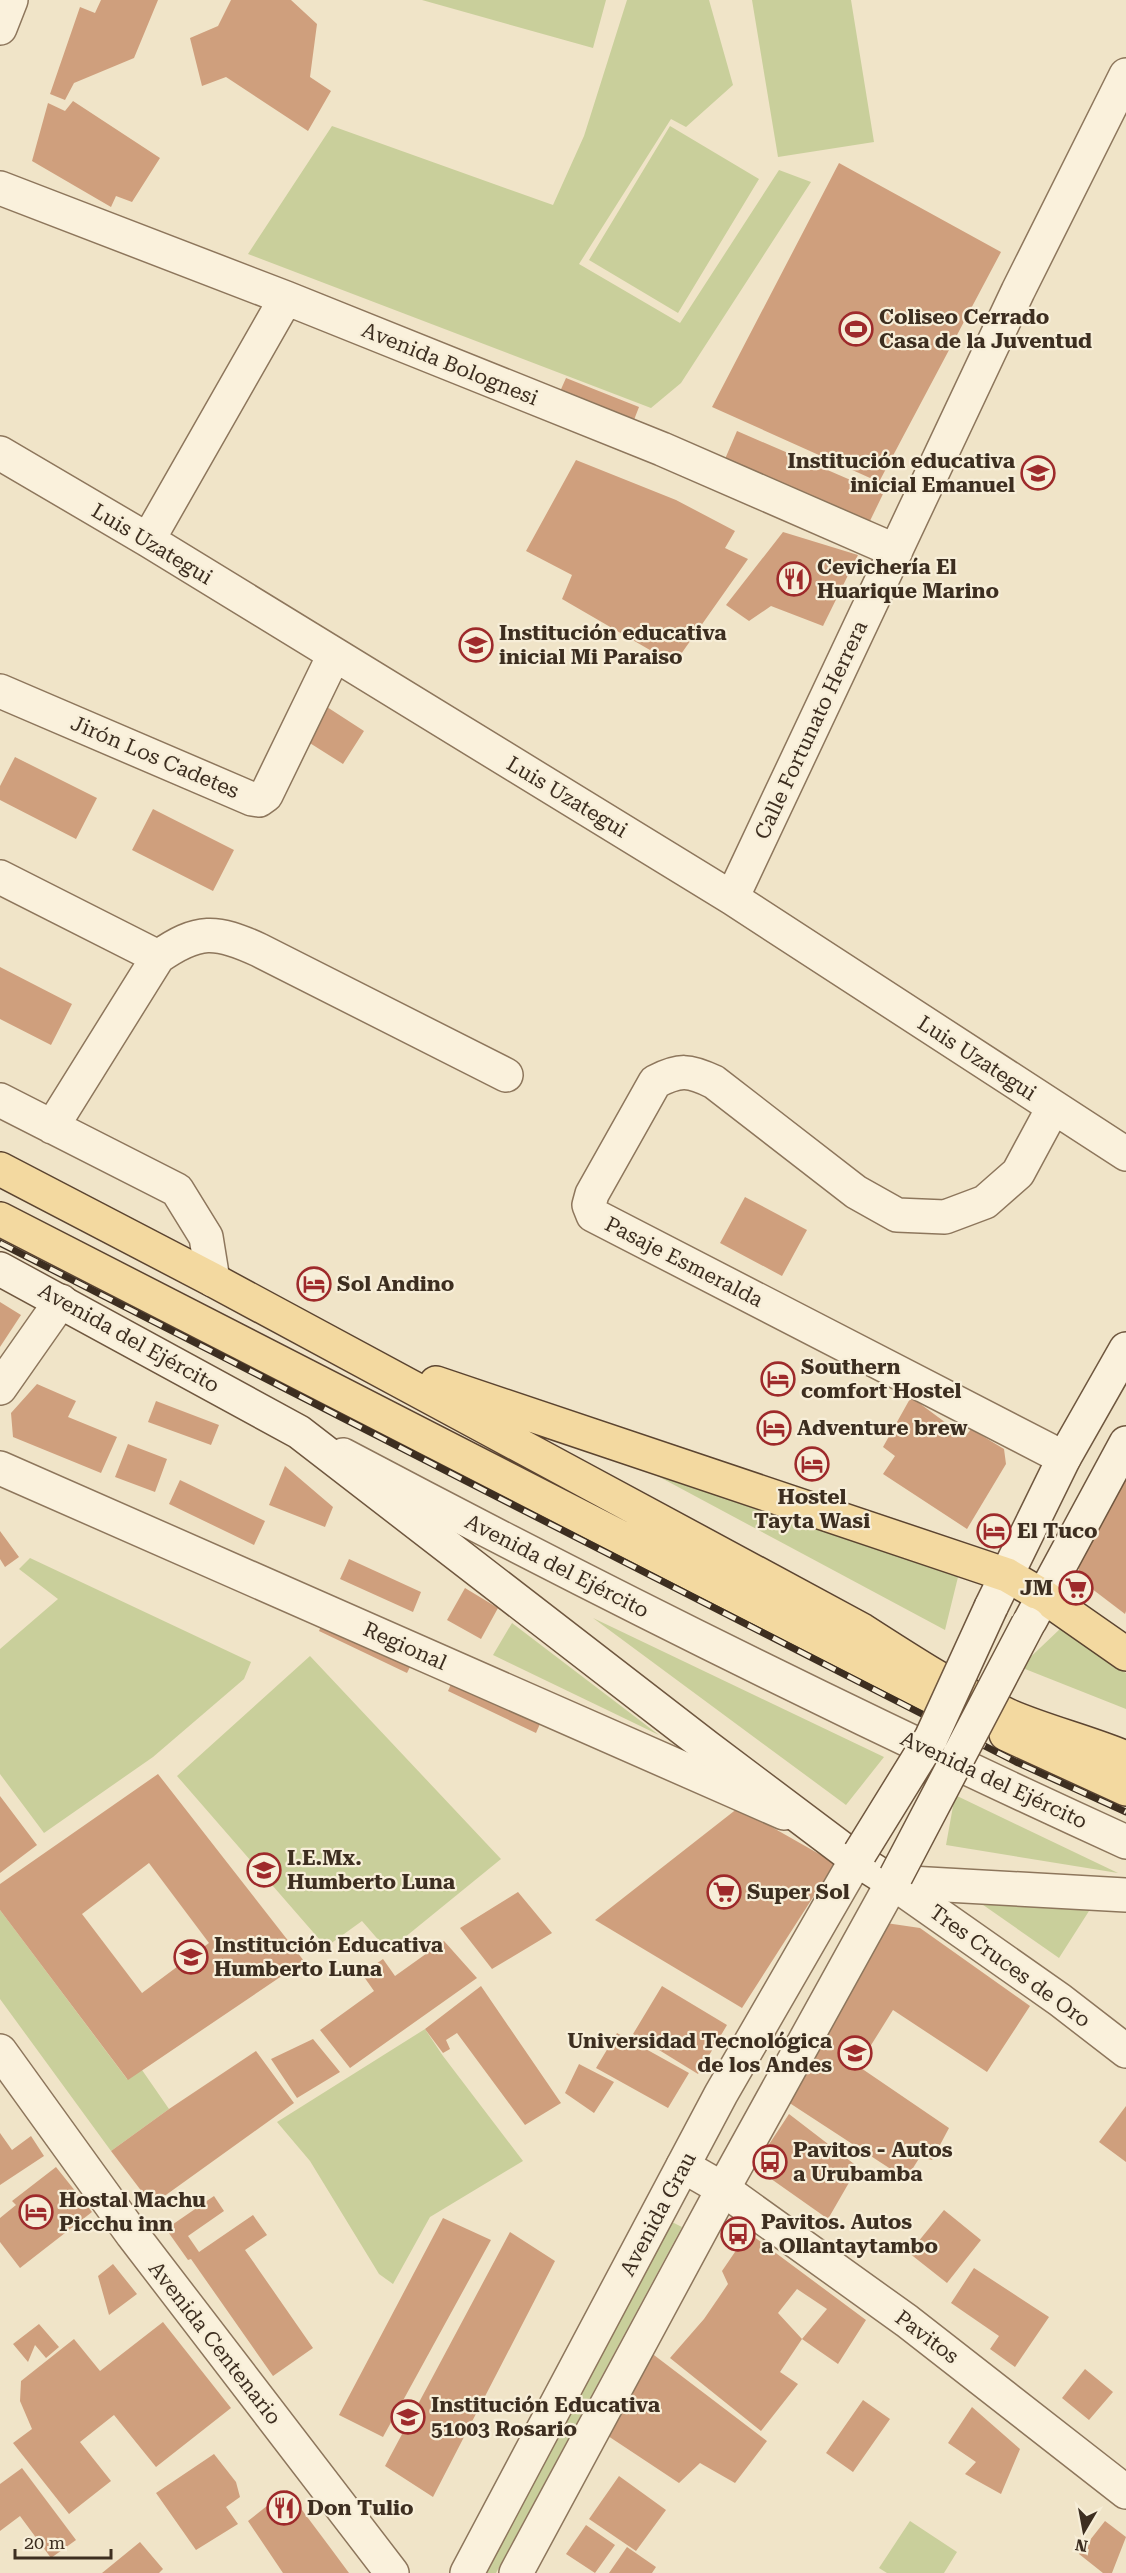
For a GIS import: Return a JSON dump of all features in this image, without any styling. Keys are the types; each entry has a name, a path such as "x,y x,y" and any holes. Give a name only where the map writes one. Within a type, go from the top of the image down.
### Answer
{"main road":[{"path":"0,1168 213,1280 862,1630 937,1678 1011,1716 1126,1758"},
{"name":"Avenida del Ejército","path":"0,1219 990,1727 1126,1789"},
{"path":"348,1354 1007,1575 1036,1610 1126,1654"}],"street":[{"path":"0,28 12,0"},
{"name":"Calle Fortunato Herrera","path":"732,898 1018,291 1126,75"},
{"name":"Avenida Bolognesi","path":"0,188 286,298 662,449 896,550"},
{"path":"148,540 286,298"},
{"name":"Luis Uzategui","path":"0,453 148,540 732,898 1126,1154"},
{"name":"Jirón Los Cadetes","path":"0,691 259,800 266,795 334,655"},
{"path":"0,877 158,957"},
{"path":"52,1127 158,957 176,944 212,933 233,937 506,1075"},
{"name":"Pasaje Esmeralda","path":"1053,1108 1018,1173 985,1202 945,1217 897,1215 856,1192 714,1082 693,1072 672,1073 655,1082 592,1194 589,1204 593,1215 1064,1458"},
{"path":"0,1100 177,1190 206,1237 213,1280"},
{"name":"Avenida del Ejército","path":"0,1269 61,1300 299,1432 564,1572 1007,1787 1126,1842"},
{"path":"0,1389 61,1300"},
{"path":"1007,1575 1064,1458 1126,1349"},
{"path":"299,1432 707,1748 810,1824"},
{"path":"516,2573 723,2189 894,1879 1126,1443"},
{"name":"Regional","path":"0,1468 810,1824"},
{"name":"Avenida Grau","path":"467,2573 721,2094 931,1738 1007,1575"},
{"name":"Tres Cruces de Oro","path":"810,1824 894,1879 1126,2051"},
{"path":"894,1879 1126,1894"},
{"name":"Avenida Centenario","path":"0,2051 132,2234 392,2573"},
{"name":"Pavitos","path":"684,2166 723,2189 907,2321 1126,2492"}],"green space":[{"path":"422,0 606,0 593,48"},
{"path":"627,0 709,0 733,85 686,127 671,119 579,264 680,323 779,170 811,182 681,383 651,408 248,254 332,126 553,205 584,136"},
{"path":"752,0 851,0 874,142 778,157"},
{"path":"670,126 759,179 678,313 589,260"},
{"path":"624,1458 958,1577 945,1630"},
{"path":"30,1558 251,1662 244,1679 153,1757 44,1833 0,1774 0,1649 58,1599 19,1569"},
{"path":"593,1618 884,1757 846,1805"},
{"path":"512,1623 659,1735 493,1655"},
{"path":"1061,1628 1126,1673 1126,1709 1020,1667"},
{"path":"310,1656 501,1859 388,1951 362,1921 326,1947 177,1776"},
{"path":"955,1795 1118,1873 946,1845"},
{"path":"966,1893 1089,1911 1059,1958"},
{"path":"0,1910 127,2079 142,2070 169,2109 111,2151 0,1999"},
{"path":"425,2029 523,2161 430,2217 393,2284 379,2274 310,2161 277,2122"},
{"path":"672,2222 682,2227 496,2573 483,2573"},
{"path":"910,2521 957,2552 944,2573 887,2573 879,2568"}],"building":[{"path":"101,0 158,0 134,58 74,83 65,100 50,94 80,7 95,13"},
{"path":"231,0 291,0 317,24 310,77 331,91 308,131 226,77 202,86 190,38 218,26"},
{"path":"73,101 160,158 132,202 116,196 111,207 32,161 48,103 65,111"},
{"name":"Coliseo Cerrado Casa de la Juventud","path":"839,163 1001,252 879,482 712,407"},
{"path":"566,378 639,407 632,425 558,396"},
{"path":"737,431 883,494 868,525 722,466"},
{"path":"576,460 676,500 735,531 725,548 748,559 674,664 562,599 572,575 526,551"},
{"path":"783,532 858,555 823,626 771,606 749,621 726,605"},
{"path":"327,707 364,731 343,764 305,740"},
{"path":"15,757 97,798 76,839 0,800 0,786"},
{"path":"153,809 234,850 213,891 132,850"},
{"path":"0,967 72,1004 51,1045 0,1019"},
{"path":"745,1197 807,1230 782,1276 720,1243"},
{"path":"0,1302 21,1315 0,1347"},
{"path":"37,1384 76,1401 68,1417 117,1437 101,1473 13,1437 11,1413"},
{"path":"911,1397 965,1437 971,1429 1004,1449 1006,1464 967,1529 883,1474 895,1456 883,1447"},
{"path":"156,1401 219,1425 211,1445 148,1422"},
{"path":"128,1444 167,1459 155,1492 115,1477"},
{"path":"285,1466 333,1507 325,1527 269,1505"},
{"path":"1126,1473 1125,1614 1083,1582 1077,1564"},
{"path":"180,1480 265,1521 254,1545 169,1504"},
{"path":"0,1531 19,1557 5,1567 0,1559"},
{"path":"349,1559 421,1592 413,1612 340,1579"},
{"path":"465,1588 498,1608 481,1639 447,1620"},
{"path":"326,1616 415,1657 407,1673 319,1631"},
{"path":"455,1675 543,1717 536,1733 448,1691"},
{"path":"158,1774 304,1961 128,2080 0,1910 0,1884","holes":["149,1863 209,1943 142,1993 82,1914"]},
{"path":"0,1796 37,1845 0,1873"},
{"name":"Super Sol","path":"738,1808 835,1863 742,2008 595,1920"},
{"path":"518,1892 552,1933 492,1969 460,1928"},
{"path":"886,1923 920,1928 1030,2006 987,2072 893,2010 858,2066 949,2128 932,2160 920,2157 906,2179 788,2102"},
{"path":"444,1941 477,1978 350,2068 320,2030 374,1991 362,1974 383,1959 395,1976"},
{"path":"481,1986 561,2103 525,2125 457,2033 446,2040 450,2049 443,2053 425,2029"},
{"path":"662,1986 727,2025 698,2074 633,2034"},
{"path":"617,2033 689,2073 668,2108 596,2068"},
{"path":"313,2039 340,2072 297,2098 271,2059"},
{"path":"256,2051 294,2103 152,2205 111,2151"},
{"path":"579,2064 614,2082 594,2113 565,2093"},
{"path":"1126,2106 1126,2162 1099,2142"},
{"path":"789,2114 858,2167 828,2219 754,2167"},
{"path":"0,2133 12,2150 31,2136 44,2156 0,2185"},
{"path":"56,2167 92,2212 20,2268 0,2242 0,2218 16,2205 12,2201"},
{"path":"214,2196 224,2211 188,2236 199,2252 253,2215 267,2235 245,2250 313,2348 273,2376 191,2259 188,2260 166,2229"},
{"path":"944,2210 981,2240 947,2283 909,2253"},
{"path":"443,2218 491,2240 383,2437 339,2415"},
{"path":"730,2219 866,2320 838,2364 802,2339 780,2372 798,2384 761,2431 670,2358 704,2319 728,2284 722,2271 737,2249 720,2237","holes":["797,2289 827,2309 802,2339 778,2313"]},
{"path":"510,2232 555,2261 433,2497 385,2466"},
{"path":"113,2264 137,2294 109,2315 98,2276"},
{"path":"974,2268 1049,2317 1015,2367 990,2349 999,2336 951,2303"},
{"path":"163,2322 231,2408 156,2467 114,2415 80,2442 111,2481 69,2514 13,2443 32,2429 20,2401 21,2381 74,2339 100,2371"},
{"path":"39,2324 59,2347 46,2358 35,2345 28,2362 13,2344"},
{"path":"650,2352 767,2441 735,2483 700,2463 679,2483 602,2432"},
{"path":"1085,2369 1113,2392 1089,2420 1062,2398"},
{"path":"863,2400 890,2419 853,2472 826,2453"},
{"path":"972,2407 1020,2449 1001,2494 965,2474 976,2462 948,2443"},
{"path":"214,2454 236,2482 240,2497 226,2507 238,2524 196,2550 156,2493"},
{"path":"22,2468 76,2540 51,2558 20,2516 0,2531 0,2484"},
{"path":"619,2476 666,2510 636,2551 589,2519"},
{"path":"287,2490 349,2573 283,2573 248,2521"},
{"path":"1105,2521 1126,2537 1112,2573 1103,2573 1079,2554"},
{"path":"586,2525 615,2545 595,2573 566,2554"},
{"path":"140,2542 163,2569 159,2573 102,2573"},
{"path":"627,2547 656,2567 652,2573 609,2573"}],"railway":[{"path":"0,1243 1016,1762 1126,1812"}],"place":[{"name":"Coliseo Cerrado Casa de la Juventud","path":"856,329"},
{"name":"Institución educativa inicial Emanuel","path":"1038,473"},
{"name":"Cevichería El Huarique Marino","path":"794,579"},
{"name":"Institución educativa inicial Mi Paraiso","path":"476,645"},
{"name":"Sol Andino","path":"314,1284"},
{"name":"Southern comfort Hostel","path":"778,1379"},
{"name":"Adventure brew","path":"774,1428"},
{"name":"Hostel Tayta Wasi","path":"812,1464"},
{"name":"El Tuco","path":"994,1531"},
{"name":"JM","path":"1076,1588"},
{"name":"I.E.Mx. Humberto Luna","path":"264,1870"},
{"name":"Super Sol","path":"724,1892"},
{"name":"Institución Educativa Humberto Luna","path":"191,1957"},
{"name":"Universidad Tecnológica de los Andes","path":"855,2053"},
{"name":"Pavitos - Autos a Urubamba","path":"770,2162"},
{"name":"Hostal Machu Picchu inn","path":"36,2212"},
{"name":"Pavitos. Autos a Ollantaytambo","path":"738,2234"},
{"name":"Institución Educativa 51003 Rosario","path":"408,2417"},
{"name":"Don Tulio","path":"284,2508"}]}
